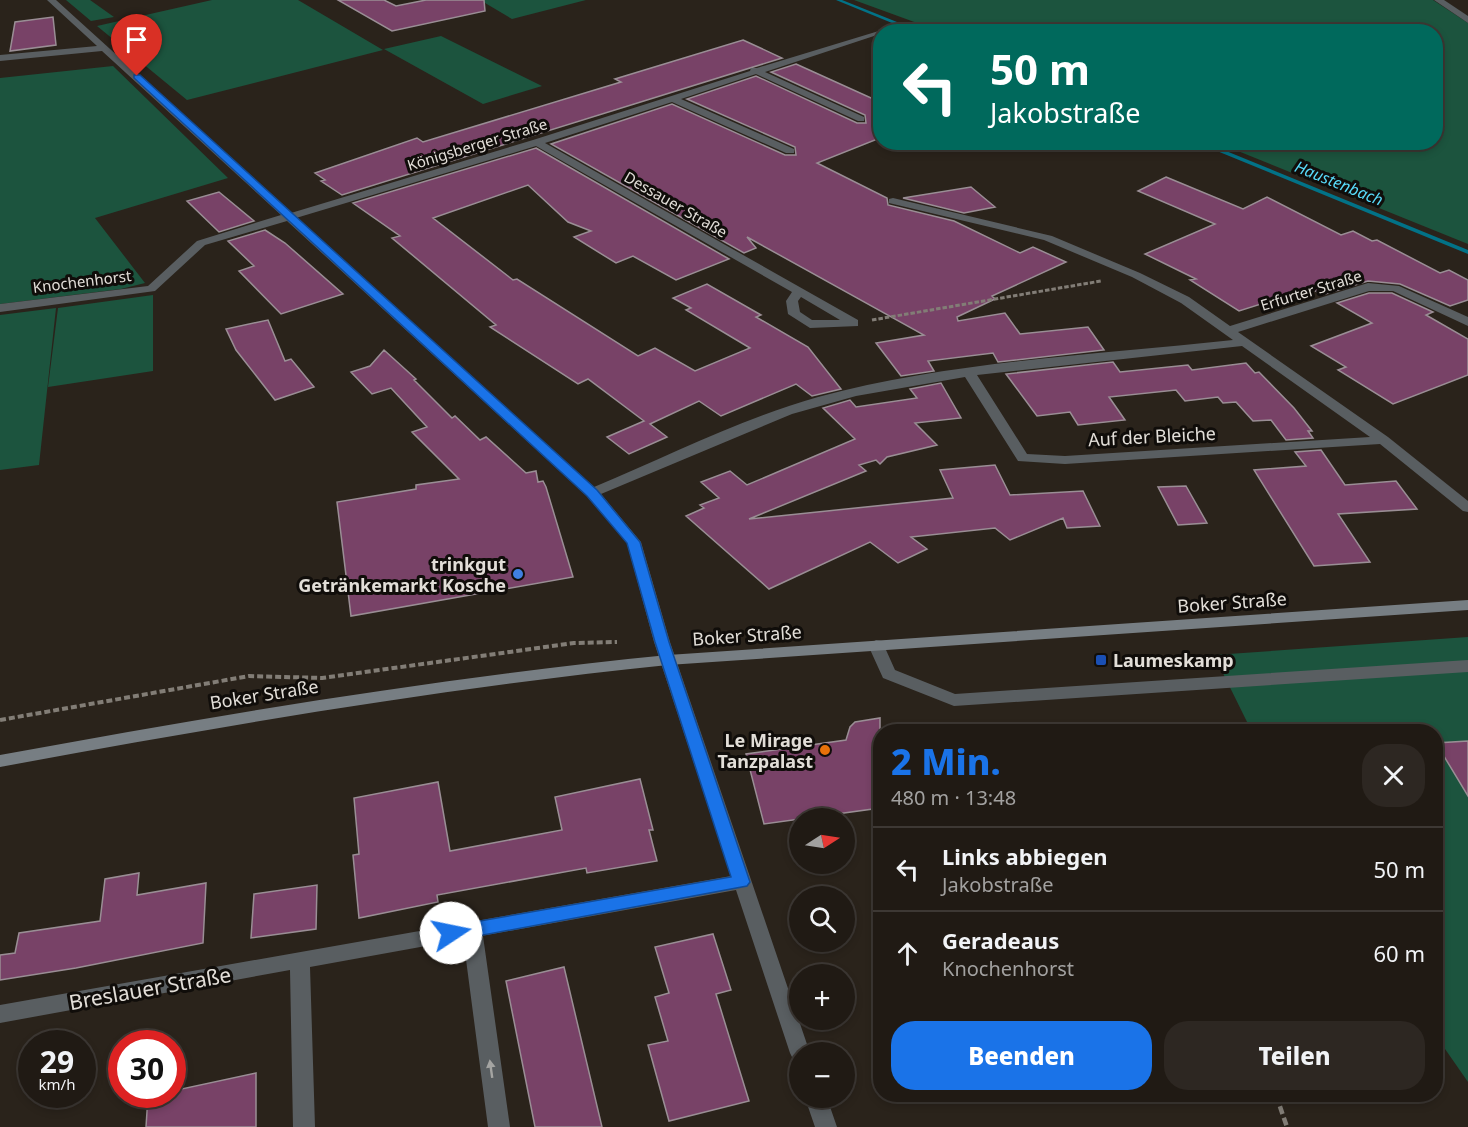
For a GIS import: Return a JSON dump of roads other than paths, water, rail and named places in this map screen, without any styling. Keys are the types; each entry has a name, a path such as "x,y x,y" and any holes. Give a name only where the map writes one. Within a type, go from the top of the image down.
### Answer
{"main road":[{"name":"Boker Straße","path":"0,761 239,717 665,651 876,645 1468,605"}],"street":[{"path":"51,0 592,493 634,542 665,651 796,1042"},
{"path":"1438,0 1468,20"},
{"name":"Königsberger Straße","path":"290,217 537,142 754,70 873,34"},
{"path":"0,58 106,48"},
{"path":"754,70 861,120"},
{"path":"672,98 790,151"},
{"name":"Dessauer Straße","path":"537,142 854,322 810,324 794,314 792,301 799,291"},
{"path":"893,201 1048,238 1136,275 1185,300 1383,440 1468,508"},
{"name":"Knochenhorst","path":"0,308 151,289 201,243 290,217"},
{"name":"Erfurter Straße","path":"1227,331 1368,287 1395,288 1468,322"},
{"path":"592,493 778,414 855,393 969,374 1244,342"},
{"name":"Auf der Bleiche","path":"969,374 1023,458 1065,460 1383,440"},
{"path":"876,645 889,674 954,700 1468,666"},
{"name":"Breslauer Straße","path":"0,1014 741,882"},
{"path":"472,929 499,1127"},
{"path":"300,962 304,1127"},
{"path":"819,1108 826,1127"}],"waterway":[{"name":"Haustenbach","path":"838,0 900,24"},
{"name":"Haustenbach","path":"1218,150 1468,252"}],"place":[{"name":"trinkgut Getränkemarkt Kosche","path":"518,574"},
{"name":"Laumeskamp","path":"1101,660"},
{"name":"Le Mirage Tanzpalast","path":"825,750"}]}
